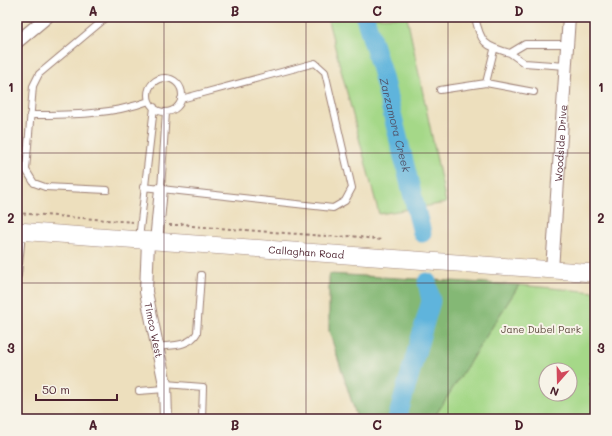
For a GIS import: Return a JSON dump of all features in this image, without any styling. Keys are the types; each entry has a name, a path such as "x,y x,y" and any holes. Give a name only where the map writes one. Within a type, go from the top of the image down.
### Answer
{"main road":[{"name":"Callaghan Road","path":"20,231 595,273"}],"street":[{"path":"17,42 47,17"},
{"name":"Woodside Drive","path":"552,270 569,17"},
{"name":"Timco West","path":"161,188 147,241 146,292 165,386 166,419"}],"lane":[{"path":"107,17 39,74 33,86 26,170 34,183 45,187 107,190"},
{"path":"475,17 479,34 484,42 494,50 510,53 524,63 566,66"},
{"path":"510,53 525,44 567,44"},
{"path":"486,83 494,50"},
{"path":"144,187 333,208 346,201 352,188 325,72 316,63 181,99"},
{"path":"168,78 178,84 182,94 181,99 175,109 166,112 154,107 149,101 148,92 150,87 157,79 168,78"},
{"path":"440,90 486,83 534,92"},
{"path":"30,115 72,116 137,105 149,101"},
{"path":"147,241 144,187 154,107"},
{"path":"161,188 166,112"},
{"path":"18,275 20,231"},
{"path":"157,347 182,344 189,342 194,338 197,333 201,275"},
{"path":"138,391 165,386 203,387 202,419"}],"path":[{"path":"17,213 135,222"},
{"path":"169,225 179,225 184,223 191,226 339,237 351,236 382,240"},
{"path":"595,373 590,380 590,385 595,395"}],"green space":[{"path":"327,17 407,17 446,203 379,214"},
{"path":"329,274 519,285 433,419 354,419 356,415 329,331"},
{"name":"Jane Dubel Park","path":"519,285 595,292 595,419 433,419"}],"waterway":[{"name":"Zarzamora Creek","path":"365,17 382,73 422,233"},
{"name":"Zarzamora Creek","path":"397,419 431,301 427,282"}]}
